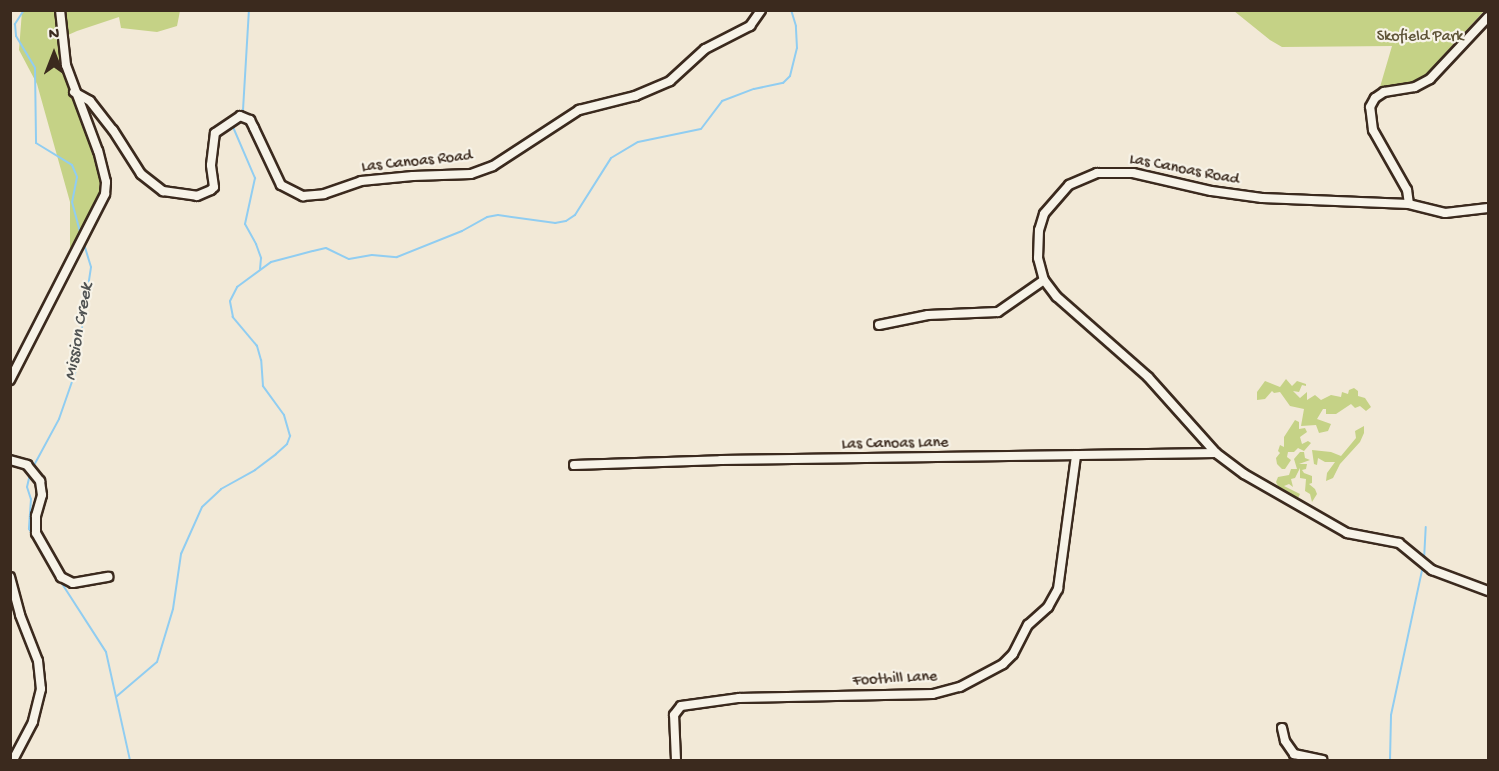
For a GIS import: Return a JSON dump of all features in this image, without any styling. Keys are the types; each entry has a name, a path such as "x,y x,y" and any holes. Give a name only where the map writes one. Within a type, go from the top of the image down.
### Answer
{"street":[{"path":"10,380 105,194 106,182 98,151 74,92 63,49 60,10"},
{"name":"Las Canoas Road","path":"74,92 90,101 150,183 163,191 197,196 211,190 214,187 211,165 215,133 230,120 245,116 255,128 281,185 296,194 324,194 371,180 471,174 507,159 579,110 635,96 670,81 705,49 750,26 761,10"},
{"path":"1409,204 1407,190 1372,130 1370,111 1373,100 1384,92 1415,87 1430,79 1488,17"},
{"name":"Las Canoas Road","path":"1488,208 1445,213 1409,204 1262,198 1211,191 1133,173 1098,172 1069,185 1044,214 1039,230 1038,258 1044,280 1057,297 1172,401 1216,453 1261,485 1347,533 1399,543 1439,574 1475,584 1488,591"},
{"path":"879,326 928,315 991,314 1005,308 1044,280"},
{"name":"Las Canoas Lane","path":"574,465 687,460 1216,453"},
{"name":"Foothill Lane","path":"676,760 674,715 681,706 739,698 933,694 960,687 1003,664 1012,654 1028,625 1048,607 1058,589 1076,455"},
{"path":"10,460 27,465 40,481 42,495 36,516 36,533 61,577 73,583 108,577"},
{"path":"10,577 21,615 39,661 41,689 33,722 13,760"},
{"path":"1282,728 1285,741 1294,754 1322,760"}],"green space":[{"path":"22,11 180,11 177,26 157,32 121,28 119,17 59,39 65,66 104,178 103,190 70,256 70,202 37,84 19,50"},
{"name":"Skofield Park","path":"1234,11 1484,11 1419,82 1380,87 1392,46 1282,47"},
{"path":"1286,379 1292,386 1297,381 1306,384 1306,386 1302,385 1299,392 1293,391 1300,398 1307,392 1307,400 1315,395 1321,400 1331,395 1341,397 1342,392 1348,394 1349,390 1354,388 1358,391 1358,396 1365,398 1371,407 1366,411 1360,406 1355,408 1351,404 1336,414 1326,414 1326,409 1323,409 1317,419 1331,424 1328,431 1319,433 1316,425 1301,426 1304,409 1290,406 1280,392 1272,391 1265,399 1257,400 1257,392 1265,381 1280,387"},
{"path":"1295,420 1299,422 1299,429 1305,428 1307,432 1300,437 1302,444 1308,441 1311,443 1304,451 1298,448 1294,452 1288,452 1287,457 1291,460 1285,469 1282,469 1277,464 1276,458 1280,453 1278,451 1280,445 1284,447 1284,437"},
{"path":"1364,426 1360,442 1340,464 1333,478 1326,481 1327,473 1335,462 1325,462 1318,458 1317,465 1314,464 1312,450 1331,452 1341,456 1356,438 1355,431"},
{"path":"1300,452 1304,452 1305,458 1310,460 1299,464 1307,464 1306,469 1302,470 1312,476 1312,483 1309,484 1317,494 1312,502 1310,494 1305,491 1306,479 1300,478 1300,468 1295,478 1291,479 1293,487 1289,484 1284,486 1300,494 1298,498 1278,486 1276,482 1278,477 1289,475 1291,469 1297,469 1294,459"}],"waterway":[{"name":"Mission Creek","path":"24,10 15,24 16,36 35,68 36,143 72,165 77,177 72,202 81,235"},
{"path":"240,115 243,110 249,10"},
{"path":"117,696 157,662 173,609 181,554 202,507 221,489 255,470 276,454 287,444 290,436 284,415 263,386 261,360 257,346 233,317 230,301 237,287 271,262 326,248 349,259 372,255 397,257 462,231 487,217 498,215 555,223 566,221 575,215 611,158 638,142 701,129 722,101 754,89 783,83 790,76 797,48 796,26 791,10"},
{"path":"236,122 233,127 255,178 245,224 261,258 260,269"},
{"name":"Mission Creek","path":"32,469 59,419 75,373 91,267 83,240"},
{"name":"Mission Creek","path":"30,474 27,487 31,499 29,529 35,538"},
{"path":"1424,560 1426,527"},
{"path":"1390,760 1391,715 1423,566"},
{"name":"Mission Creek","path":"59,579 106,652 130,760"}]}
